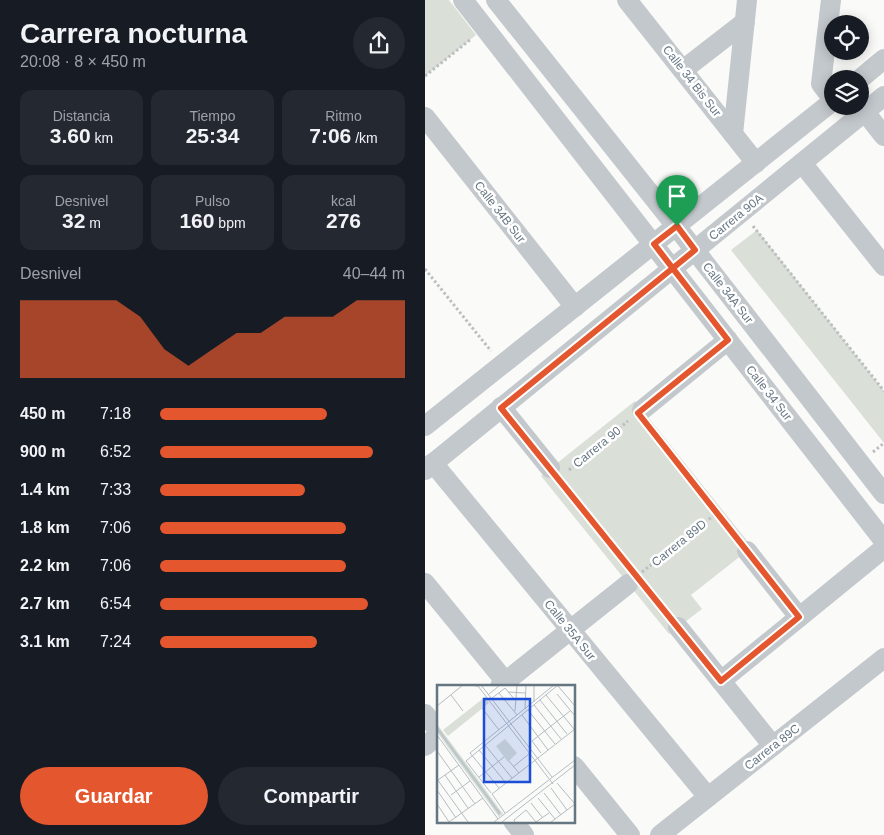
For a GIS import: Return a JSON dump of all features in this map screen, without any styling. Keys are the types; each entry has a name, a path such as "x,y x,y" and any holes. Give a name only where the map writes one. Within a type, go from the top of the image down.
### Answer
{"street":[{"name":"Calle 34A Sur","path":"496,0 677,226 884,494"},
{"name":"Calle 34 Bis Sur","path":"627,0 756,163"},
{"path":"731,0 746,13"},
{"path":"824,88 821,84 831,0"},
{"path":"473,3 485,28 654,244"},
{"path":"683,70 746,13"},
{"path":"733,134 746,13"},
{"path":"869,72 884,59"},
{"name":"Carrera 90A","path":"869,109 884,96"},
{"path":"425,426 824,107"},
{"name":"Carrera 90A","path":"429,466 861,115"},
{"path":"867,115 884,136"},
{"name":"Calle 34B Sur","path":"425,117 575,307"},
{"path":"802,163 884,266"},
{"name":"Calle 34 Sur","path":"654,244 884,542"},
{"path":"640,412 728,340"},
{"path":"501,408 554,473"},
{"name":"Calle 35A Sur","path":"429,466 570,630 708,797"},
{"path":"721,681 884,548"},
{"path":"747,551 799,617"},
{"path":"425,583 505,685 633,580"},
{"path":"678,627 773,746"},
{"name":"Carrera 89C","path":"660,835 884,658"},
{"path":"425,714 437,729"},
{"path":"425,746 437,737"},
{"path":"575,767 630,835"},
{"path":"514,822 524,835"}],"path":[{"path":"425,76 485,28"},
{"path":"742,212 884,391"},
{"path":"425,270 502,365"},
{"path":"640,412 747,551"},
{"name":"Carrera 90","path":"554,473 640,412"},
{"path":"554,473 633,580 678,627"},
{"name":"Carrera 89D","path":"633,580 717,513"}],"shaded area":[{"path":"425,0 449,0 476,35 425,76"},
{"path":"757,230 884,391 884,443 731,250"},
{"path":"635,401 752,547 691,595 702,609 669,634 541,476"}],"route":[{"path":"677,226 654,244 673,268 728,340 638,413 799,617 721,681 501,408 673,268 695,250 677,226"}]}
